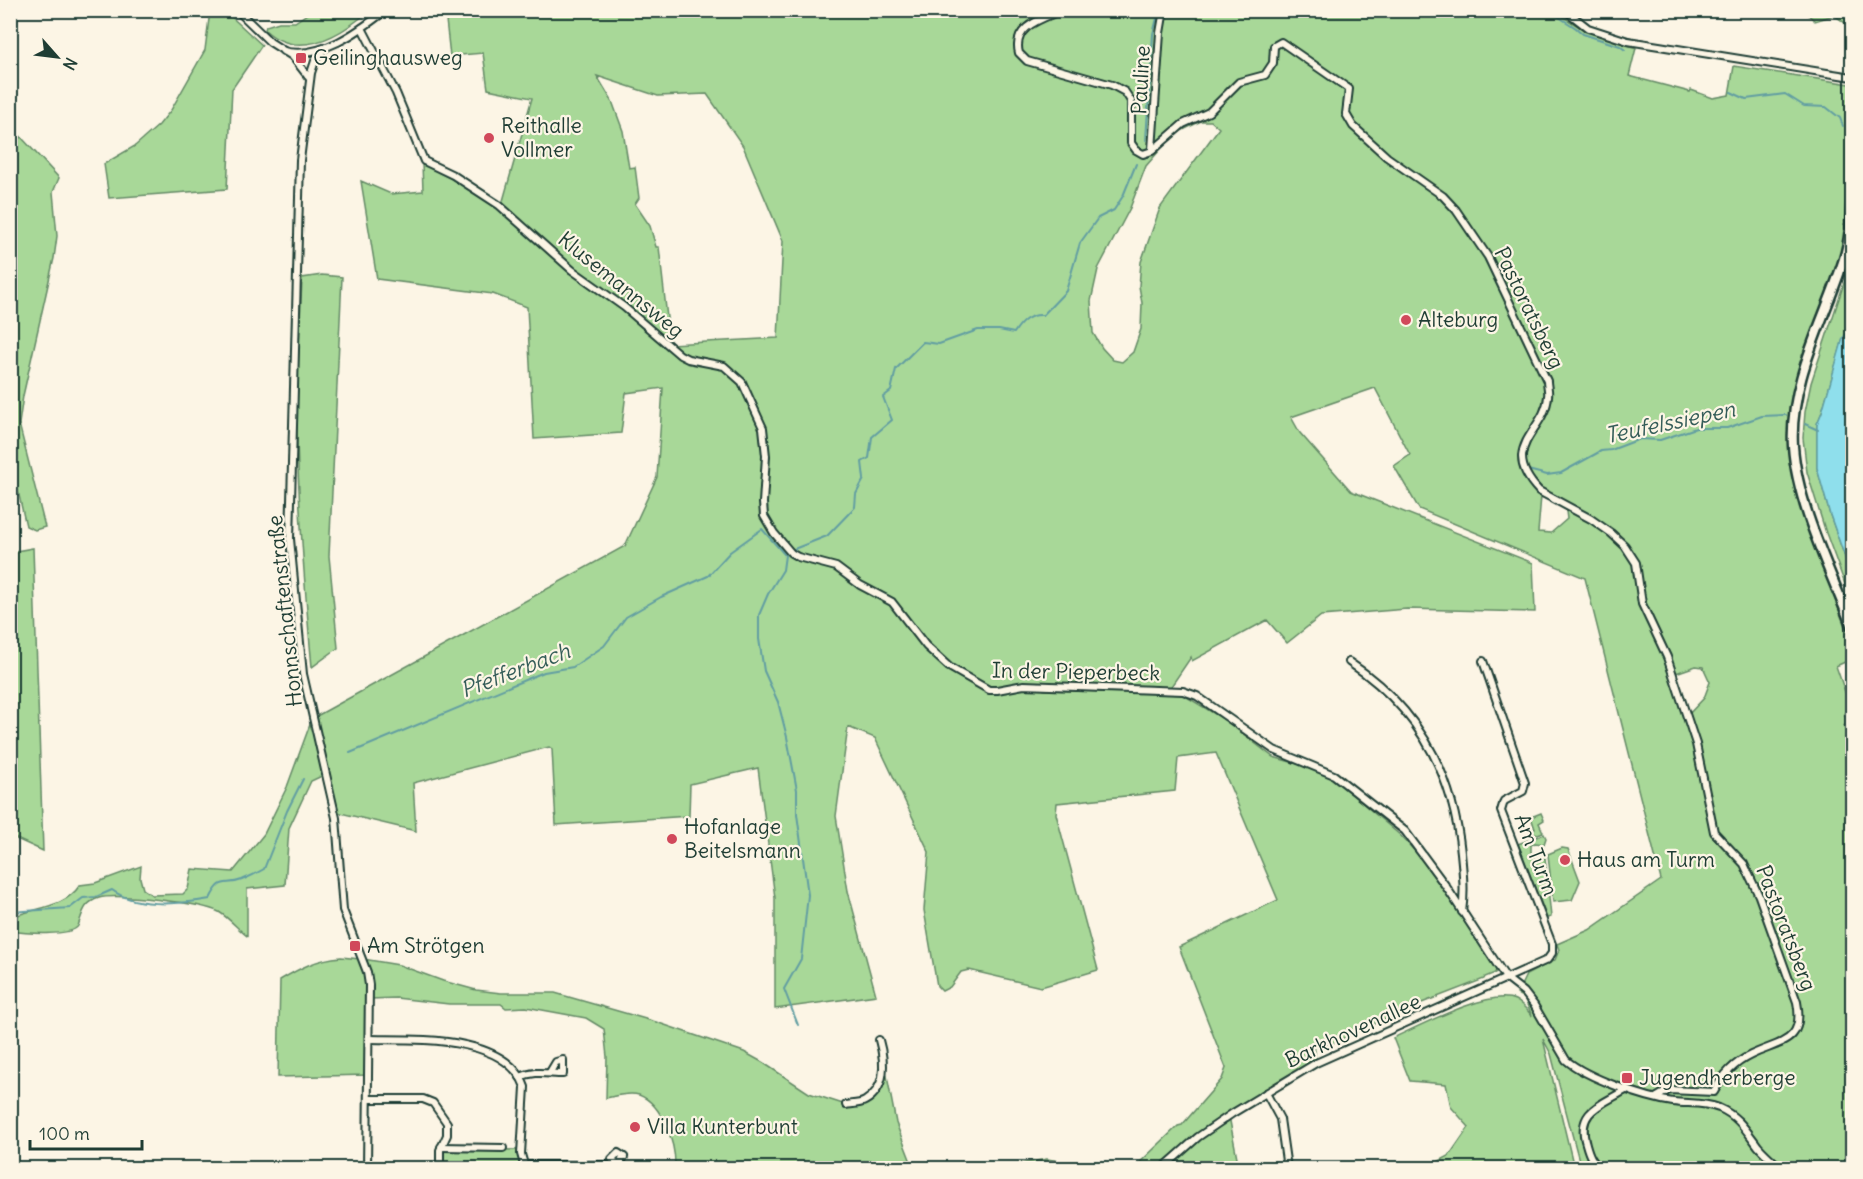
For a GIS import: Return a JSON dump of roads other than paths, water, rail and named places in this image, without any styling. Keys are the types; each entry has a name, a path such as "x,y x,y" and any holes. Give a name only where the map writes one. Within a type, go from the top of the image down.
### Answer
{"main road":[{"path":"1852,191 1845,256 1805,366 1795,410 1793,434 1797,475 1805,507 1852,627"}],"street":[{"path":"237,10 270,42 299,64 310,80"},
{"path":"283,51 312,52 326,47 362,28 386,10"},
{"path":"1062,10 1024,29 1018,43 1021,56 1043,67 1123,90 1131,101 1131,143 1141,153 1152,151"},
{"name":"Pauline","path":"1152,151 1160,33 1164,10"},
{"path":"1565,10 1588,28 1628,41 1852,77"},
{"name":"Klusemannsweg","path":"362,28 396,93 424,161 453,175 499,205 572,270 624,307 680,355 688,359 724,366 742,382 763,428 766,456 764,516 774,533 791,553 836,567 860,585 886,598"},
{"name":"Pastoratsberg","path":"1152,151 1184,124 1209,112 1239,82 1265,75 1272,63 1274,46 1281,42 1349,89 1346,114 1353,126 1387,157 1447,200 1488,257 1547,381 1548,396 1544,411 1523,446 1523,465 1532,484 1539,491 1611,533 1625,546 1636,563 1642,604 1667,657 1696,744 1714,832 1744,864 1760,896 1797,1002 1800,1017 1798,1027 1789,1039 1749,1056 1731,1068 1714,1092 1669,1090 1656,1098"},
{"name":"Honnschaftenstraße","path":"326,47 313,64 298,185 290,539 303,674 336,818 343,910 367,972 369,985 367,1168"},
{"name":"In der Pieperbeck","path":"886,598 897,607 937,658 966,678 989,690 1024,685 1184,691 1197,696 1274,750 1334,775 1405,831 1423,853 1506,978 1524,992 1534,1005 1566,1060 1572,1065 1627,1089 1673,1102 1702,1102 1719,1108 1735,1117 1759,1147 1781,1168"},
{"name":"Am Turm","path":"1483,661 1526,783 1523,791 1504,801 1501,811 1553,947 1547,960 1506,978"},
{"path":"1349,662 1389,693 1424,736 1436,756 1459,832 1465,893 1462,912"},
{"name":"Barkhovenallee","path":"1163,1168 1198,1137 1266,1093 1333,1054 1506,978"},
{"path":"369,1039 432,1040 469,1046 500,1057 520,1077 525,1087 521,1155 525,1167 618,1164"},
{"path":"846,1105 867,1100 879,1086 884,1066 879,1040"},
{"path":"520,1077 528,1073 550,1072"},
{"path":"1600,1168 1592,1162 1584,1139 1583,1129 1586,1119 1590,1112 1598,1106 1627,1089"},
{"path":"1266,1093 1280,1119 1287,1168"},
{"path":"368,1099 431,1101 447,1123 447,1135 441,1147 440,1168"},
{"path":"441,1147 503,1148"}],"water":[{"path":"1852,325 1852,577 1830,515 1817,468 1817,424 1843,338"}],"waterway":[{"name":"Pfefferbach","path":"1146,140 1153,34 1159,10"},
{"name":"Pfefferbach","path":"1548,10 1583,34 1620,46 1625,50"},
{"name":"Pfefferbach","path":"1731,92 1746,99 1785,94 1804,106 1826,107 1840,118 1843,126"},
{"name":"Pfefferbach","path":"794,549 827,536 855,507 856,494 864,479 862,462 869,458 872,437 892,420 883,397 891,391 896,369 923,342 939,344 978,330 1014,333 1026,320 1043,315 1066,291 1080,243 1098,218 1114,210 1123,196 1136,164"},
{"name":"Teufelssiepen","path":"1528,470 1547,475 1561,473 1601,451 1611,450 1640,439 1660,440 1696,428 1727,428 1762,416 1786,415"},
{"name":"Teufelssiepen","path":"1805,424 1818,430"},
{"name":"Pfefferbach","path":"350,753 544,672 573,667 604,646 626,617 661,597 708,576 730,552 762,529 785,555 783,570 768,594 759,615 759,639 764,671 778,702 787,737 797,790 797,814 808,895 801,959 784,989 798,1025"},
{"name":"Pfefferbach","path":"10,912 70,908 83,898 96,897 112,890 133,900 146,902 173,903 210,899 221,884 242,880 264,869 287,811 303,779"}],"place":[{"name":"Geilinghausweg","path":"301,58"},
{"name":"Reithalle Vollmer","path":"489,138"},
{"name":"Alteburg","path":"1406,320"},
{"name":"Hofanlage Beitelsmann","path":"672,839"},
{"name":"Haus am Turm","path":"1565,860"},
{"name":"Am Strötgen","path":"355,946"},
{"name":"Jugendherberge","path":"1627,1078"},
{"name":"Villa Kunterbunt","path":"635,1127"}]}
